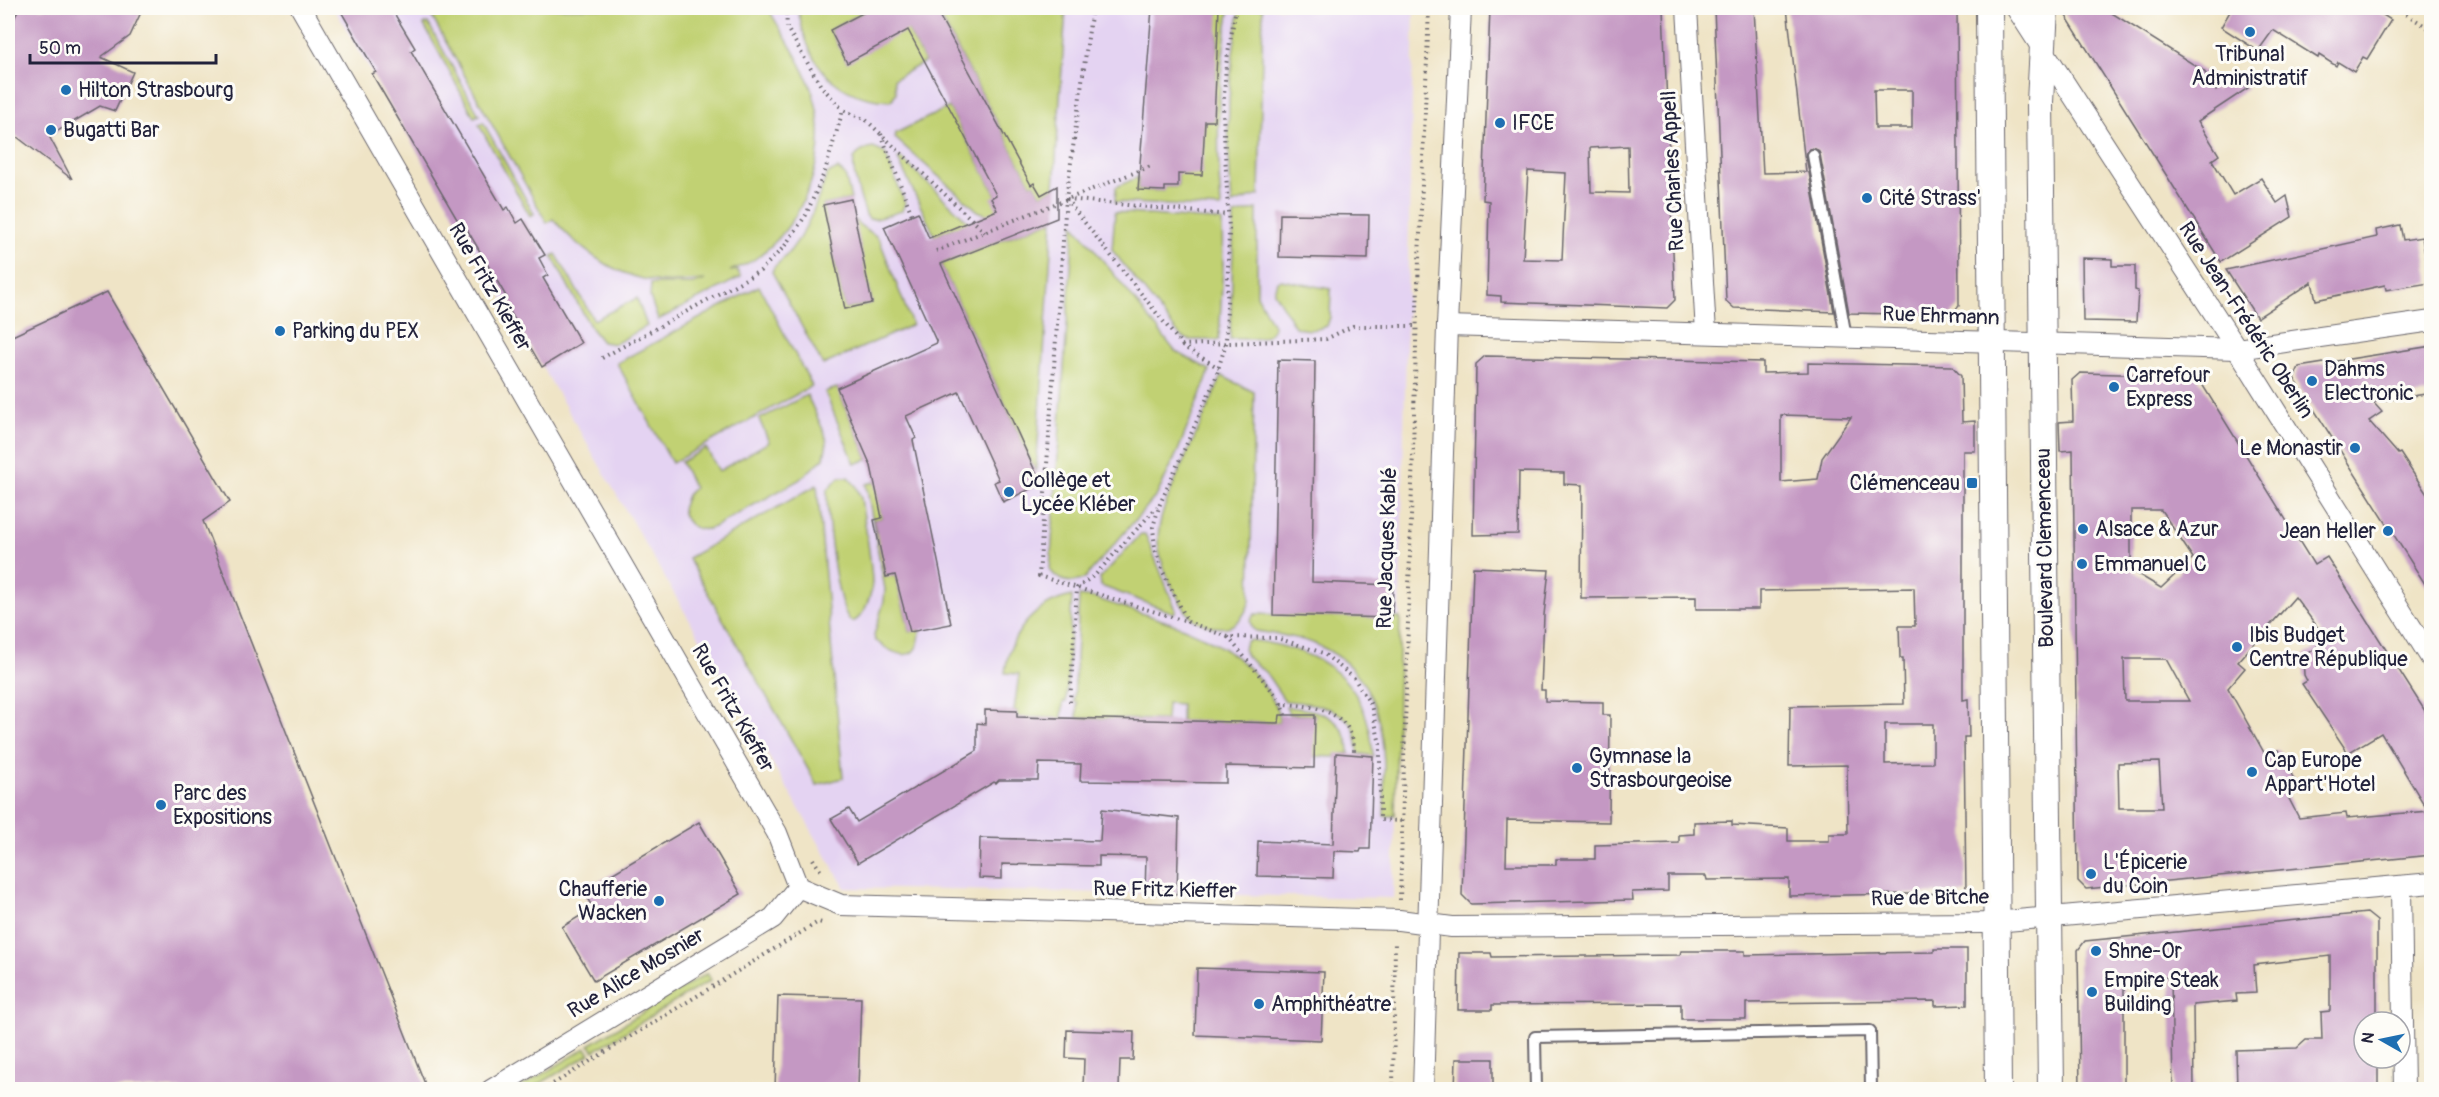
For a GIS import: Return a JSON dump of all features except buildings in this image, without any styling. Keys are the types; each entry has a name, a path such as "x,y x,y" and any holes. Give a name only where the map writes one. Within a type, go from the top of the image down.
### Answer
{"street":[{"name":"Rue Fritz Kieffer","path":"301,8 777,833 798,887 841,905 1399,920 1429,924"},
{"path":"1423,1089 1447,326 1461,8"},
{"name":"Rue Charles Appell","path":"1687,8 1706,333"},
{"path":"1989,8 1998,1089"},
{"name":"Rue Jean-Frédéric Oberlin","path":"2016,8 2237,350 2432,660"},
{"name":"Boulevard Clemenceau","path":"2045,8 2042,46 2042,344 2051,1089"},
{"name":"Rue Ehrmann","path":"1447,326 2237,350 2432,321"},
{"name":"Rue de Bitche","path":"1429,924 1452,927 1984,922 2432,883"},
{"name":"Rue Alice Mosnier","path":"491,1089 773,918 798,887"},
{"path":"2401,887 2404,1089"}],"lane":[{"path":"1814,155 1846,337"},
{"path":"1536,1089 1535,1037 1869,1031 1871,1089"}],"path":[{"path":"786,8 787,28 821,86 843,110 866,120 985,232"},
{"path":"1092,8 1066,199 1039,576 1188,622 1228,637 1277,638 1323,653 1354,678 1371,705 1380,744 1380,820 1403,820"},
{"path":"1188,622 1163,572 1155,549 1153,527 1160,504 1219,368 1226,343 1229,292 1228,215 1223,113 1226,65 1236,8"},
{"name":"Rue Jacques Kablé","path":"1393,1089 1395,941 1399,920 1403,820 1417,326 1429,8"},
{"path":"2396,8 2432,30"},
{"path":"602,358 760,271 784,247 806,215 825,171 843,110"},
{"path":"880,133 912,215"},
{"path":"936,251 1151,166"},
{"path":"1066,199 1228,215"},
{"path":"1066,199 1182,345 1219,368"},
{"path":"1182,345 1326,339 1353,326 1417,326"},
{"path":"1077,588 1096,574 1160,504"},
{"path":"1070,702 1077,588"},
{"path":"1228,637 1244,658 1261,674 1281,704 1285,715"},
{"path":"1281,704 1300,704 1337,717 1350,728 1354,753"},
{"path":"543,1089 810,927"}],"shaded area":[{"name":"Collège et Lycée Kléber","path":"334,8 1414,8 1393,898 845,888"}],"green space":[{"path":"427,8 768,8 807,77 819,123 819,145 815,167 809,189 799,209 787,228 772,245 752,261 730,271 737,270 741,277 658,320 650,297 651,284 693,284 705,280 660,282 624,273 586,251 553,219 547,223"},
{"path":"798,8 888,8 870,17 866,11 830,30 847,62 898,11 925,62 894,79 896,93 891,101 870,99 853,93 825,73 815,60 802,27"},
{"path":"954,8 1066,8 1054,188 1041,195 1034,183 1031,185 940,16"},
{"path":"1219,8 1230,8 1220,83 1218,157 1221,208 1115,202 1116,187 1138,177 1138,190 1164,191 1165,187 1178,187 1178,174 1205,121 1214,121 1215,105 1205,104 1216,84 1216,69 1208,68 1218,49 1218,34 1210,33 1211,13 1219,13"},
{"path":"1240,8 1263,8 1259,195 1232,204 1229,106 1232,58"},
{"path":"428,23 479,115 474,117 424,25"},
{"path":"949,107 996,195 1000,215 990,216 978,211 895,138 896,133"},
{"path":"483,122 534,214 530,216 479,125"},
{"path":"873,148 885,153 905,203 902,211 869,219 857,185 854,162 859,153"},
{"path":"901,158 975,228 961,225 938,234 939,245 898,159"},
{"path":"838,169 845,175 851,199 823,205 845,309 872,303 854,218 880,241 912,324 823,365 772,272 793,248 807,225 827,174"},
{"path":"1257,209 1257,295 1274,327 1272,332 1262,338 1230,339 1234,215"},
{"path":"1115,212 1222,221 1223,268 1219,340 1189,340 1180,336 1112,250"},
{"path":"1053,220 1036,472 941,264"},
{"path":"1074,224 1175,351 1210,370 1178,451 1157,495 1085,578 1070,582 1061,580 1050,570"},
{"path":"556,254 594,320 637,298 647,326 615,344 602,342 591,328 552,256"},
{"path":"1277,281 1331,289 1330,317 1327,326 1311,330 1295,327 1274,292"},
{"path":"759,286 812,386 672,463 617,363"},
{"path":"1222,376 1254,392 1250,601 1244,614 1236,623 1218,627 1197,621 1187,613 1165,571 1158,541 1160,521 1167,501"},
{"path":"837,388 868,459 855,464 825,392"},
{"path":"807,395 825,434 827,442 824,458 799,480 714,527 698,529 689,524 682,509 687,495 694,488 681,462 706,448 719,471 769,442 759,419"},
{"path":"839,477 848,477 856,486 861,498 871,572 872,587 867,605 860,616 852,622 841,600 833,560 829,518 827,490"},
{"path":"875,482 882,518 873,520 876,532 886,530 892,562 883,564 886,577 895,575 910,632 920,630 919,641 911,653 898,653 875,640 874,635 884,601 885,589 866,484"},
{"path":"817,485 843,778 817,785 688,558"},
{"path":"1141,534 1145,534 1147,538 1176,610 1174,613 1101,586 1100,578"},
{"path":"1072,596 1066,702 1063,702 1062,718 1017,717 1017,711 1014,711 1019,674 1005,673 1012,646 1025,623 1035,614 1058,600"},
{"path":"1079,596 1095,598 1166,621 1211,641 1232,654 1266,689 1277,709 1279,723 1181,721 1181,704 1167,703 1166,720 1077,718 1077,702 1074,702"},
{"path":"1255,614 1400,618 1395,816 1384,816 1384,765 1378,716 1370,694 1357,674 1339,657 1308,641 1256,631 1252,628 1250,620"},
{"path":"1246,641 1299,651 1320,660 1337,672 1351,688 1362,707 1370,729 1373,756 1358,753 1354,728 1339,713 1312,704 1285,701 1266,673 1246,656 1244,649"},
{"path":"1286,707 1309,710 1329,717 1343,731 1349,753 1335,757 1306,756 1315,715 1289,714"},
{"path":"707,973 711,980 594,1051 589,1045"},
{"path":"586,1048 590,1054 531,1089 517,1089"}],"place":[{"name":"Tribunal Administratif","path":"2250,32"},
{"name":"Hilton Strasbourg","path":"66,90"},
{"name":"IFCE","path":"1500,123"},
{"name":"Bugatti Bar","path":"51,130"},
{"name":"Cité Strass'","path":"1867,198"},
{"name":"Parking du PEX","path":"280,331"},
{"name":"Dahms Electronic","path":"2312,381"},
{"name":"Carrefour Express","path":"2114,387"},
{"name":"Le Monastir","path":"2355,448"},
{"name":"Clémenceau","path":"1972,483"},
{"name":"Collège et Lycée Kléber","path":"1009,492"},
{"name":"Alsace & Azur","path":"2083,529"},
{"name":"Jean Heller","path":"2388,531"},
{"name":"Emmanuel C","path":"2082,564"},
{"name":"Ibis Budget Centre République","path":"2237,647"},
{"name":"Gymnase la Strasbourgeoise","path":"1577,768"},
{"name":"Cap Europe Appart'Hotel","path":"2252,772"},
{"name":"Parc des Expositions","path":"161,805"},
{"name":"L'Épicerie du Coin","path":"2091,874"},
{"name":"Chaufferie Wacken","path":"659,901"},
{"name":"Shne-Or","path":"2096,951"},
{"name":"Empire Steak Building","path":"2092,992"},
{"name":"Amphithéatre","path":"1259,1004"}]}
